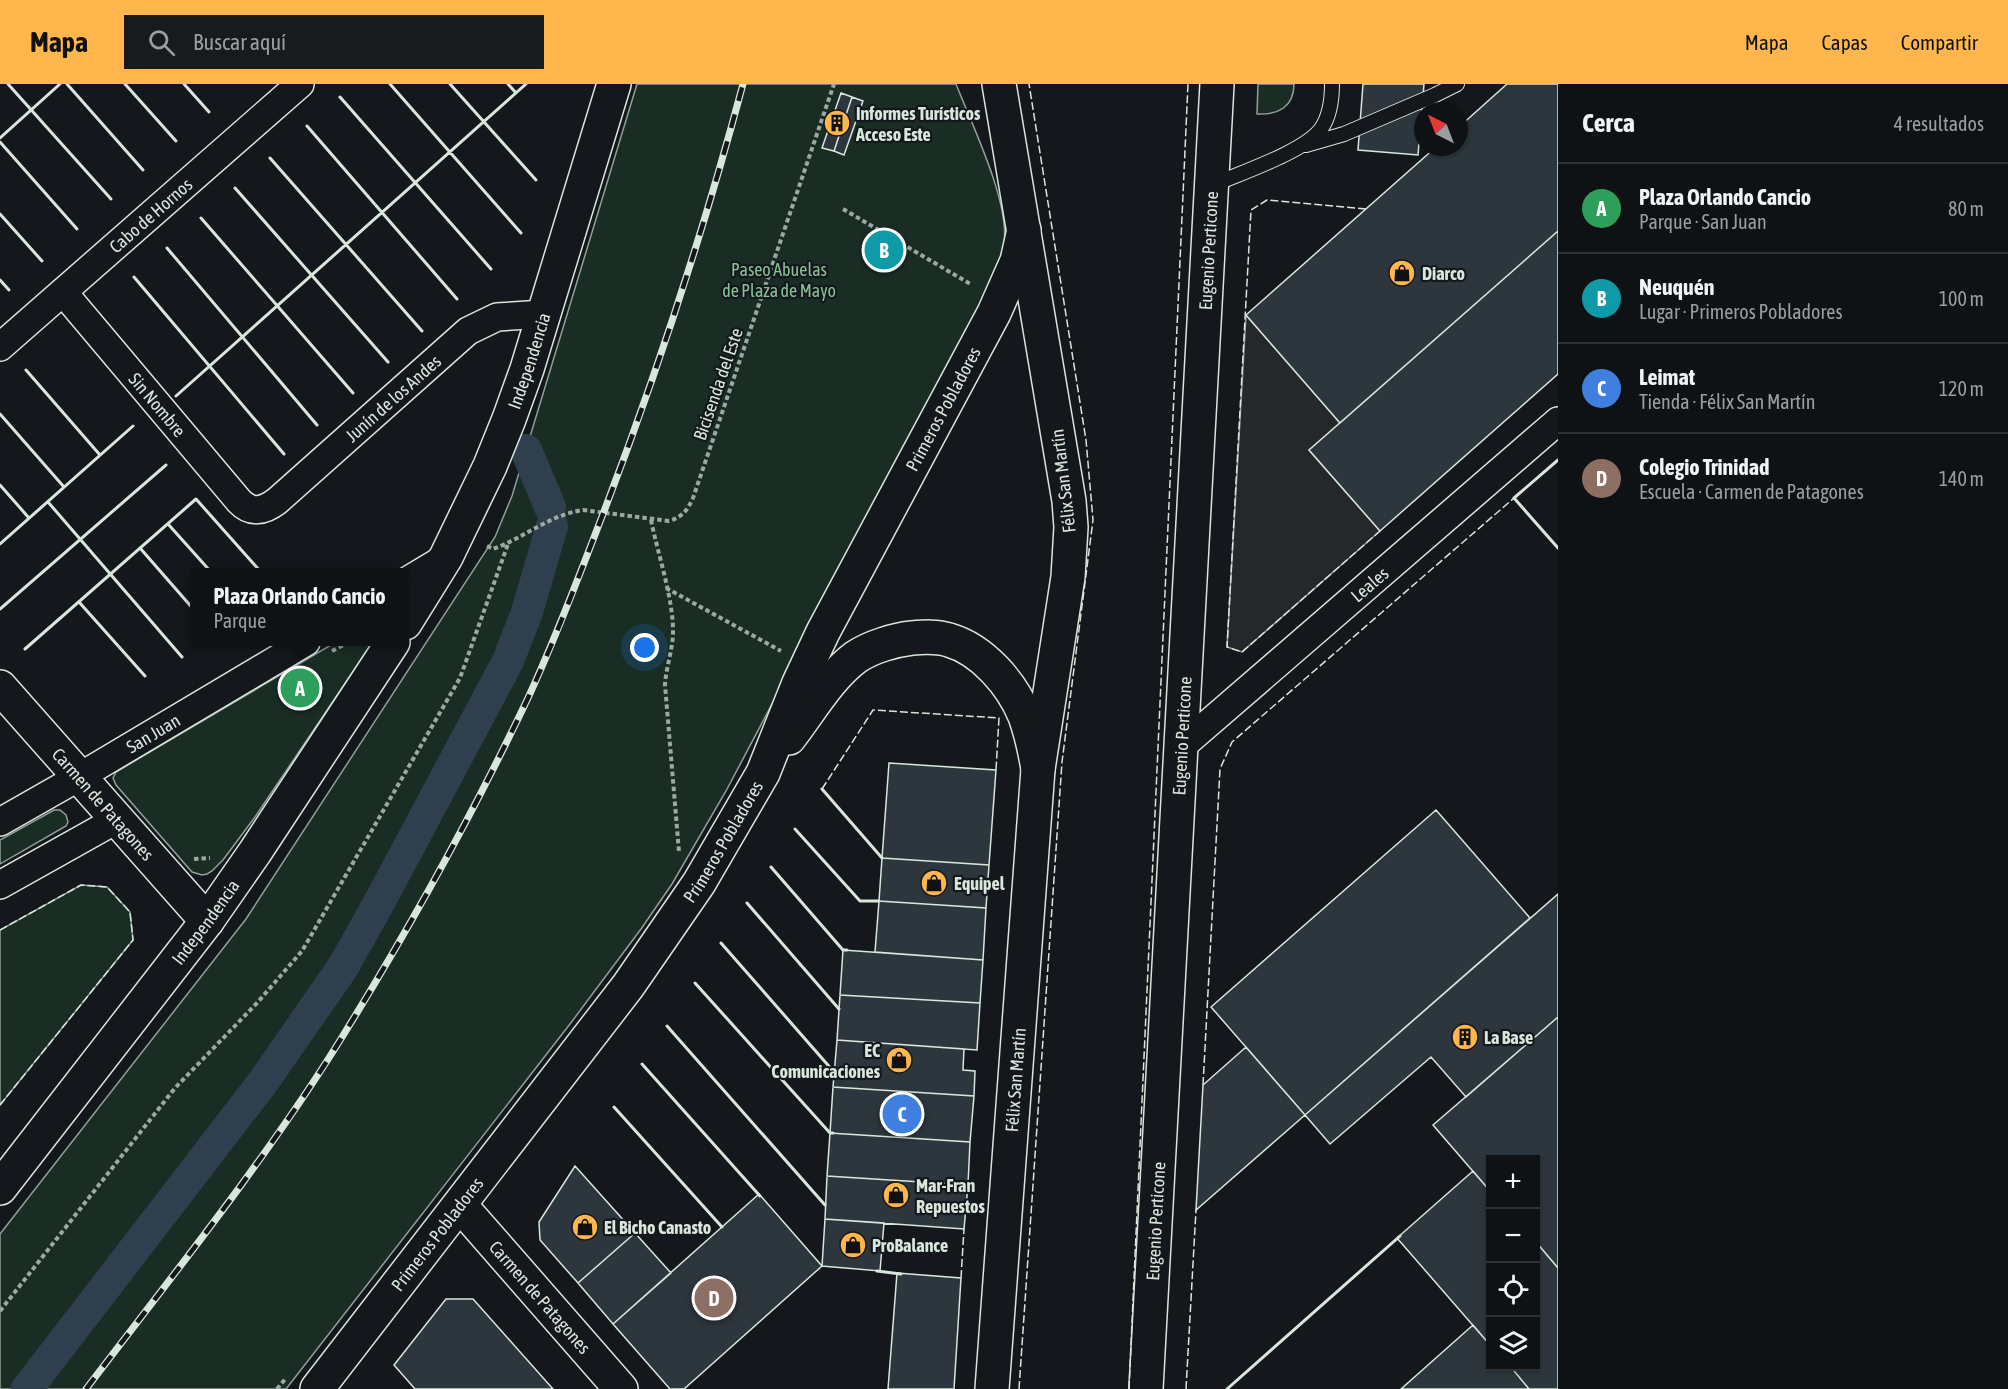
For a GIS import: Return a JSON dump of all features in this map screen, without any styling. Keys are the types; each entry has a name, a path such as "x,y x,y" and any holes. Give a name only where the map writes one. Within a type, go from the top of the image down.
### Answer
{"main road":[{"name":"Independencia","path":"409,617 446,557 506,428 544,314 614,84"},
{"name":"Félix San Martín","path":"992,1389 1038,769 1068,577 1071,526 1069,501 999,84"},
{"name":"Eugenio Perticone","path":"1146,1389 1216,84"},
{"name":"Primeros Pobladores","path":"304,1380 460,1205 628,986 705,874 763,773 799,683 823,632 1006,288 1017,261 1024,230"},
{"name":"Félix San Martín","path":"763,773 842,669 859,656 879,646 903,639 927,637 949,640 969,649 987,662 998,674 1023,713 1032,735 1038,769"},
{"name":"Independencia","path":"0,1188 207,921 390,646"},
{"name":"Carmen de Patagones","path":"0,687 207,921"},
{"name":"Carmen de Patagones","path":"460,1205 621,1389"}],"street":[{"name":"Cabo de Hornos","path":"0,347 300,84"},
{"name":"Sin Nombre","path":"63,292 239,501 249,509 255,510"},
{"name":"Junín de los Andes","path":"255,510 263,510 277,501 468,332 497,317 544,314"},
{"name":"Leales","path":"1181,747 1558,421"},
{"path":"409,580 446,557"},
{"name":"San Juan","path":"0,822 299,646"},
{"path":"0,885 116,820"}],"lane":[{"path":"1211,186 1312,139 1322,128 1328,113 1332,84"},
{"path":"1298,147 1344,134 1456,84"}],"path":[{"name":"Bicisenda del Este","path":"0,1311 175,1089 257,1003 302,951 460,678 509,543 541,524 571,511 582,510 669,521 680,518 687,510 834,84"},
{"path":"843,209 982,291"},
{"path":"651,520 672,617 673,635 664,685 680,861"},
{"path":"666,588 790,656"},
{"path":"191,859 209,859 216,850"},
{"path":"277,1389 304,1380"}],"green space":[{"name":"Paseo Abuelas de Plaza de Mayo","path":"637,84 956,84 996,186 1004,227 1001,259 985,301 726,791 672,884 570,1024 286,1389 0,1389 0,1234 246,919 495,537 512,496"},
{"path":"1258,84 1294,84 1291,99 1278,111 1257,114"},
{"path":"329,646 370,646 255,817 223,860 207,874 192,872 116,785 113,778 116,772"},
{"path":"54,810 60,810 66,815 68,822 66,826 0,864 0,840"},
{"path":"81,885 107,887 130,912 133,940 0,1105 0,930"}],"shaded area":[{"path":"1246,315 1340,423 1309,450 1380,531 1242,652 1227,647"}],"building":[{"path":"1363,84 1424,84 1422,102 1414,102 1414,155 1358,150"},
{"name":"Diarco","path":"1507,84 1558,84 1558,231 1340,423 1246,315 1426,156 1468,156 1468,119"},
{"name":"Informes Turísticos Acceso Este","path":"841,93 852,97 834,151 822,148"},
{"path":"852,97 863,101 844,155 834,151"},
{"path":"1558,231 1558,374 1380,531 1309,450"},
{"path":"889,763 996,770 989,865 882,858"},
{"path":"1436,810 1530,918 1305,1115 1211,1007"},
{"path":"882,858 989,865 986,908 879,901"},
{"name":"La Base","path":"1558,894 1558,1017 1466,1097 1431,1057 1330,1144 1305,1115"},
{"path":"879,901 986,908 983,960 875,952"},
{"path":"843,950 983,960 980,1003 840,995"},
{"path":"840,995 980,1003 977,1050 837,1040"},
{"path":"1558,1017 1558,1268 1540,1247 1540,1155 1486,1155 1486,1186 1433,1125"},
{"name":"EC Comunicaciones","path":"837,1040 964,1049 963,1070 975,1071 974,1096 833,1087"},
{"path":"1246,1047 1305,1115 1196,1210 1203,1085"},
{"path":"833,1087 974,1096 970,1142 830,1133"},
{"path":"830,1133 970,1142 968,1185 827,1176"},
{"name":"El Bicho Canasto","path":"575,1166 635,1233 578,1283 540,1240 539,1222"},
{"path":"1473,1171 1486,1186 1486,1340 1397,1238"},
{"name":"Mar-Fran Repuestos","path":"827,1176 968,1185 964,1229 825,1219"},
{"path":"759,1194 822,1266 684,1389 670,1389 613,1324"},
{"name":"ProBalance","path":"825,1219 884,1223 880,1271 822,1266"},
{"path":"635,1233 671,1273 613,1324 578,1283"},
{"path":"1540,1247 1558,1268 1558,1389 1529,1389 1514,1371 1540,1371"},
{"path":"897,1273 961,1278 954,1389 888,1389"},
{"path":"446,1299 473,1299 553,1389 415,1389 394,1365"},
{"path":"1473,1325 1486,1340 1486,1371 1514,1371 1529,1389 1401,1389"}],"waterway":[{"path":"526,450 550,507"},
{"path":"27,1389 263,1082 343,967 508,661 527,612 552,526"}],"railway":[{"path":"86,1389 217,1218 310,1087 365,1000 414,915 507,742 538,677 639,418 677,307 743,84"}],"fence":[{"path":"1019,1389 1062,762 1093,520 1086,440 1029,84"},
{"path":"1129,1389 1188,84"},
{"path":"1366,209 1267,200 1251,210 1227,647 1242,652 1380,531"},
{"path":"1203,1085 1220,769 1232,742 1514,498"},
{"path":"822,789 873,710 999,718 996,770"},
{"path":"0,930 81,885 107,887 130,912 133,940 0,1105"},
{"path":"1186,1389 1196,1210"},
{"path":"961,1278 964,1229"}],"wall":[{"path":"8,84 111,199"},
{"path":"0,138 60,84"},
{"path":"67,84 143,170"},
{"path":"125,84 176,141"},
{"path":"184,84 209,112"},
{"path":"390,84 521,233"},
{"path":"450,84 536,180"},
{"path":"508,84 516,93"},
{"path":"176,396 526,84"},
{"path":"340,97 491,269"},
{"path":"307,126 457,299"},
{"path":"0,142 77,229"},
{"path":"270,158 422,331"},
{"path":"235,188 388,362"},
{"path":"0,214 42,261"},
{"path":"201,218 353,393"},
{"path":"167,248 317,425"},
{"path":"134,277 284,454"},
{"path":"0,280 9,290"},
{"path":"26,370 100,455"},
{"path":"0,414 64,487"},
{"path":"0,544 133,426"},
{"path":"1558,460 1514,498 1558,548"},
{"path":"0,609 166,465"},
{"path":"0,485 29,518"},
{"path":"25,649 196,499 257,568"},
{"path":"48,502 182,657"},
{"path":"168,524 207,568"},
{"path":"140,548 190,605"},
{"path":"79,602 145,676"},
{"path":"822,789 882,858"},
{"path":"795,829 860,901 879,901"},
{"path":"771,867 843,950 847,950"},
{"path":"747,903 839,1009"},
{"path":"721,943 834,1072"},
{"path":"695,983 830,1133 833,1133"},
{"path":"667,1026 825,1205"},
{"path":"642,1064 760,1196"},
{"path":"614,1107 722,1227"},
{"path":"1227,1389 1400,1236"},
{"path":"877,1271 901,1274"}],"place":[{"name":"Informes Turísticos Acceso Este","path":"837,123"},
{"name":"Neuquén","path":"884,250"},
{"name":"Diarco","path":"1402,273"},
{"name":"Plaza Orlando Cancio","path":"300,688"},
{"name":"Equipel","path":"934,883"},
{"name":"La Base","path":"1465,1037"},
{"name":"EC Comunicaciones","path":"899,1060"},
{"name":"Leimat","path":"902,1114"},
{"name":"Mar-Fran Repuestos","path":"896,1195"},
{"name":"El Bicho Canasto","path":"585,1227"},
{"name":"ProBalance","path":"853,1245"},
{"name":"Colegio Trinidad","path":"714,1298"}]}
